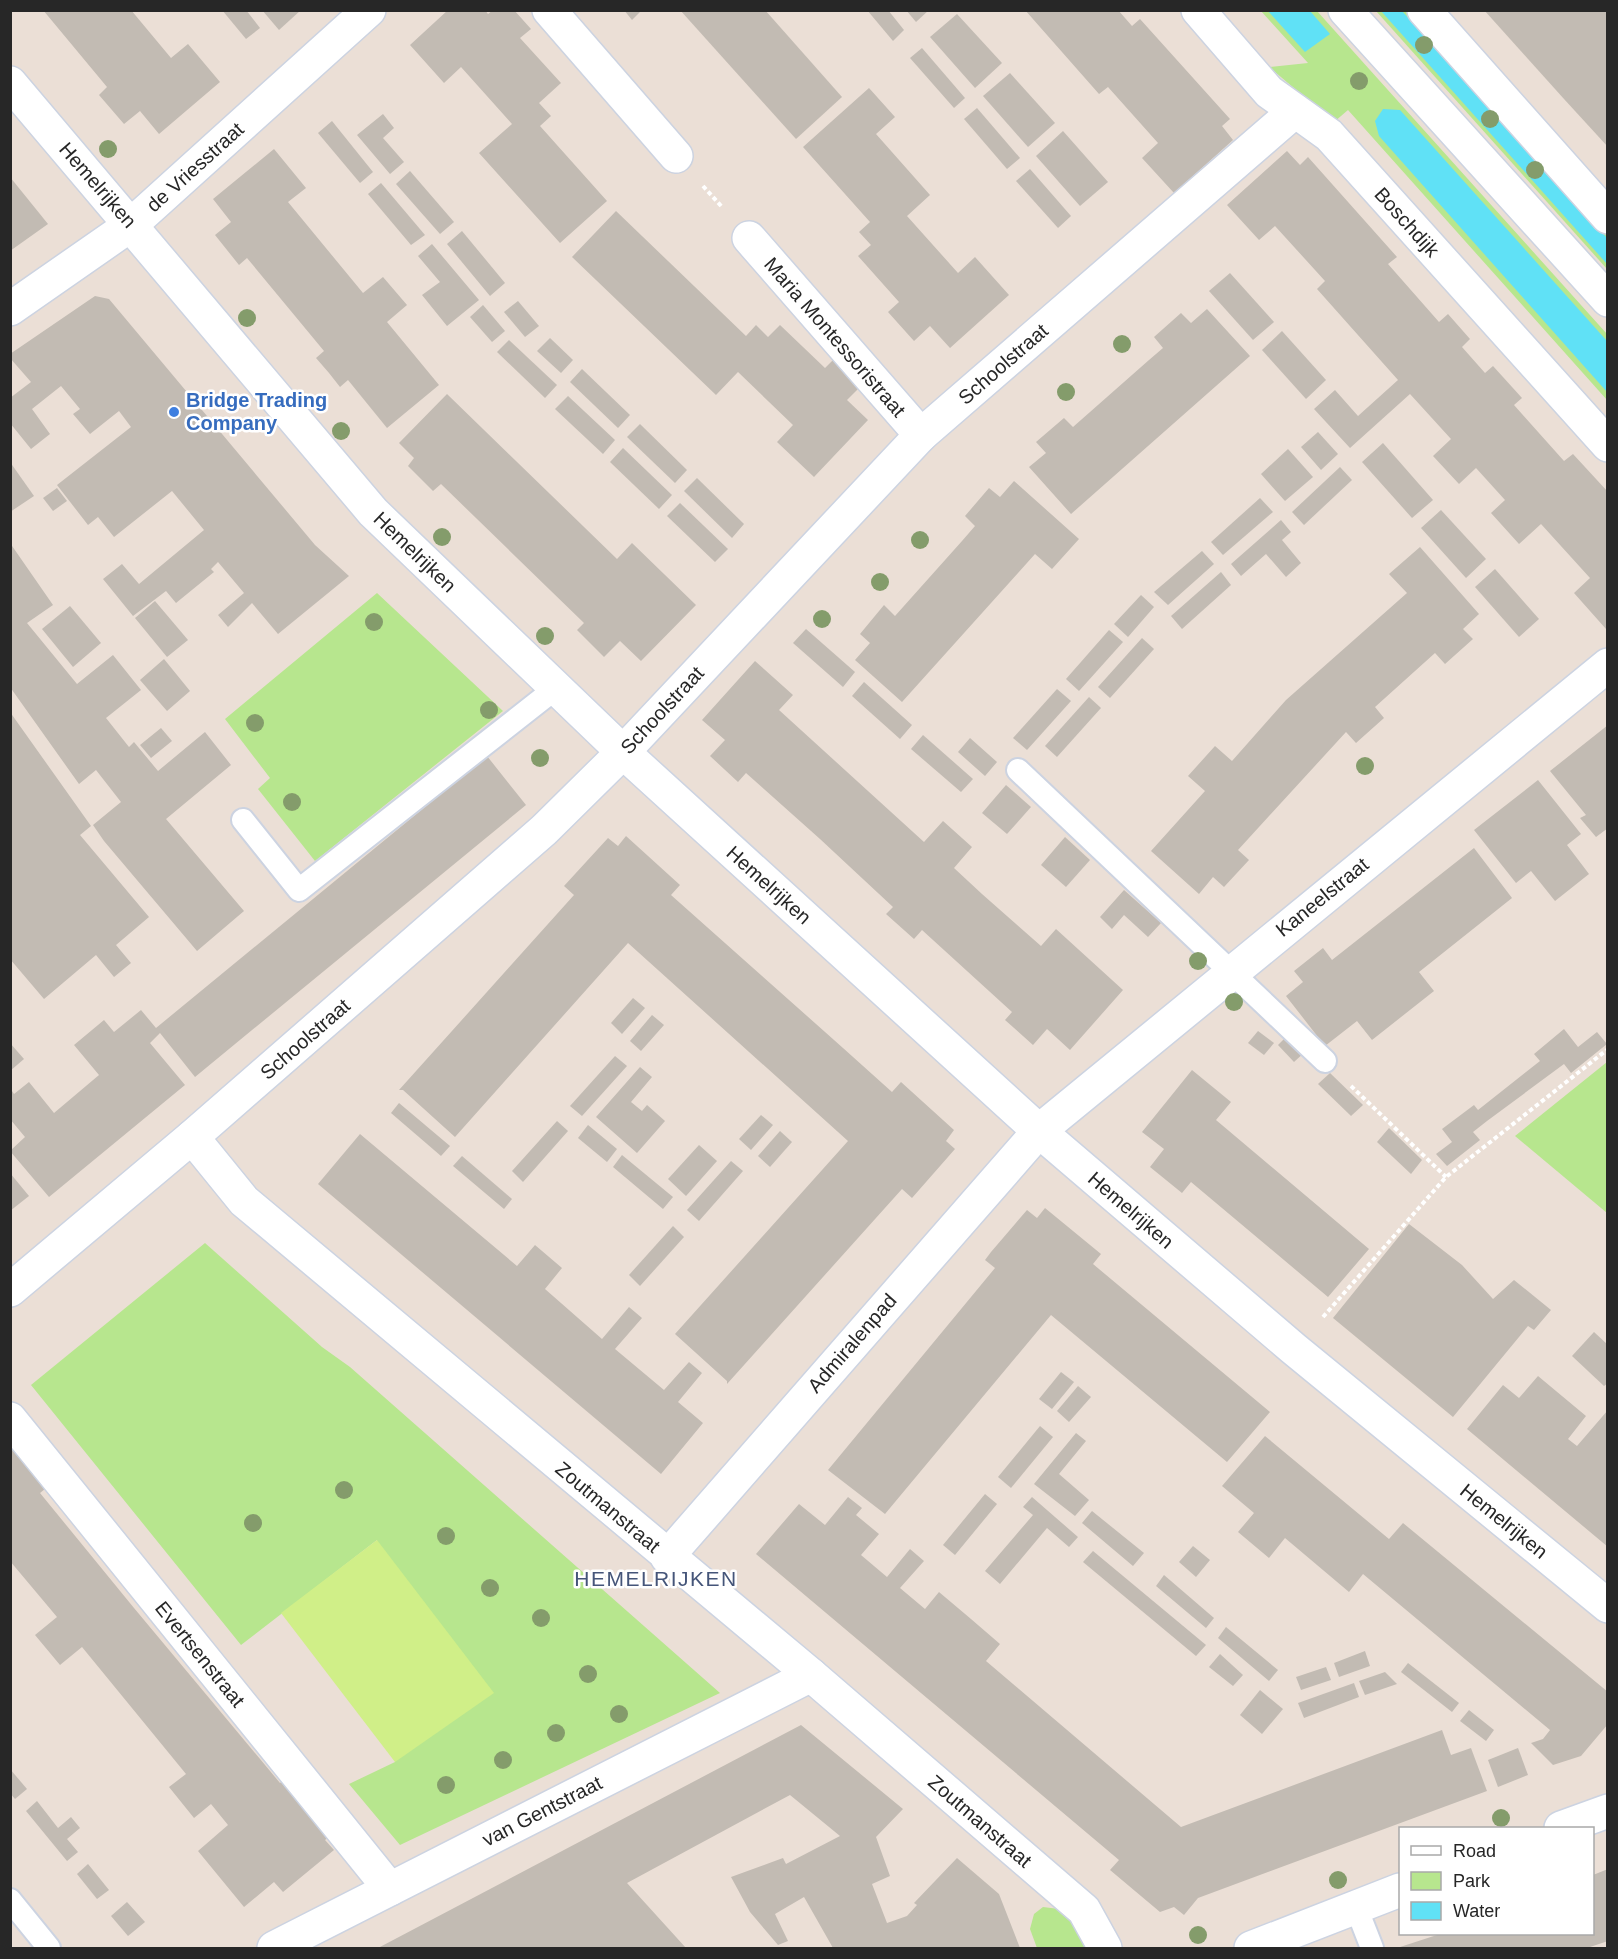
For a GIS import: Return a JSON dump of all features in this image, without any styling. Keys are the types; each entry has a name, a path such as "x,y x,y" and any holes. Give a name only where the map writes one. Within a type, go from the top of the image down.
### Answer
{"street":[{"name":"de Vriesstraat","path":"10,309 132,224 369,10"},
{"path":"549,10 676,156"},
{"name":"Boschdijk","path":"1198,10 1269,92 1329,135 1608,445"},
{"path":"1346,10 1608,300"},
{"path":"1424,10 1608,217"},
{"name":"Hemelrijken","path":"10,83 132,224 373,512 623,752 1039,1131 1294,1350 1608,1606"},
{"name":"Schoolstraat","path":"10,1290 192,1137 544,830 623,752 921,435 1295,111"},
{"name":"Maria Montessoristraat","path":"749,238 921,435"},
{"name":"Kaneelstraat","path":"1039,1131 1608,665"},
{"name":"Admiralenpad","path":"667,1557 1039,1131"},
{"name":"Zoutmanstraat","path":"192,1137 244,1201 667,1557 811,1675 1084,1910 1105,1948"},
{"name":"Evertsenstraat","path":"10,1419 390,1889"},
{"name":"van Gentstraat","path":"274,1948 811,1675"},
{"path":"1564,1827 1608,1811"},
{"path":"1251,1948 1399,1891"}],"lane":[{"path":"243,820 299,890 556,688"},
{"path":"1018,770 1324,1061"},
{"path":"10,1900 49,1948"},
{"path":"1356,1907 1372,1948"}],"path":[{"path":"676,156 749,238"},
{"path":"1294,1350 1446,1177 1608,1049"},
{"path":"1324,1061 1446,1177"}],"green space":[{"path":"1261,11 1317,11 1607,334 1607,400 1348,110 1334,122 1269,67 1308,63"},
{"path":"1376,11 1406,11 1607,235 1607,269"},
{"path":"377,593 503,711 315,861 258,789 270,778 225,719"},
{"path":"1607,1062 1607,1213 1515,1136"},
{"path":"205,1243 322,1347 350,1367 720,1693 400,1845 349,1784 395,1762 377,1540 241,1645 31,1385"},
{"path":"377,1540 494,1693 395,1762 281,1613"},
{"path":"1043,1907 1067,1910 1086,1948 1037,1948 1030,1929 1034,1914"}],"water":[{"path":"1268,11 1310,11 1330,34 1305,52"},
{"path":"1381,11 1402,11 1607,238 1607,264"},
{"path":"1383,109 1400,110 1607,341 1607,392 1379,136 1375,121"}],"building":[{"path":"43,10 131,10 171,58 188,44 220,82 159,134 140,111 124,124 99,95 107,87"},
{"path":"222,10 246,10 260,28 246,39"},
{"path":"262,10 301,10 279,30"},
{"path":"448,10 485,10 488,14 493,10 514,10 531,29 520,38 561,83 539,103 551,116 540,126 607,201 560,243 479,153 512,124 461,67 444,83 410,45"},
{"path":"624,10 642,10 632,20"},
{"path":"680,10 765,10 842,97 796,139"},
{"path":"867,10 888,10 904,30 893,41"},
{"path":"906,10 929,10 916,22"},
{"path":"1025,10 1118,10 1132,26 1140,19 1230,119 1222,126 1233,140 1174,193 1142,158 1158,143 1108,87 1099,94"},
{"path":"1484,10 1608,10 1608,147 1564,99"},
{"path":"957,14 1002,63 975,88 930,37"},
{"path":"922,48 965,98 954,108 910,58"},
{"path":"1010,73 1055,123 1028,147 983,96"},
{"path":"869,88 895,117 876,134 930,195 907,216 958,273 975,257 1009,295 950,348 930,326 914,341 888,312 899,302 858,256 871,245 859,232 870,222 803,147"},
{"path":"977,108 1020,158 1007,169 964,119"},
{"path":"383,114 394,128 383,138 404,162 390,174 357,135"},
{"path":"332,121 373,172 360,183 318,133"},
{"path":"1063,131 1108,182 1080,206 1036,156"},
{"path":"274,149 306,188 288,202 363,293 383,277 407,305 387,322 439,385 387,428 348,380 340,387 316,358 324,351 247,258 239,265 215,235 231,222 213,199"},
{"path":"1287,151 1300,165 1308,157 1397,257 1388,264 1439,322 1448,314 1470,339 1462,347 1485,373 1493,366 1522,398 1514,405 1564,461 1573,454 1608,492 1606,629 1574,593 1590,578 1541,524 1519,544 1491,513 1505,500 1476,468 1459,484 1433,456 1451,439 1410,394 1350,448 1314,409 1335,390 1358,416 1398,380 1317,289 1325,281 1275,226 1259,240 1227,205"},
{"path":"1030,169 1071,216 1058,228 1016,181"},
{"path":"410,171 454,222 440,234 396,184"},
{"path":"10,177 48,224 10,251"},
{"path":"381,183 425,235 411,245 368,194"},
{"path":"616,211 746,336 756,325 768,337 780,325 825,368 835,358 863,384 847,400 868,420 814,477 777,442 793,425 738,372 716,395 572,257"},
{"path":"462,231 505,283 490,296 447,244"},
{"path":"432,244 479,300 447,326 422,295 440,282 418,256"},
{"path":"1230,273 1274,322 1253,340 1209,291"},
{"path":"95,296 109,299 315,545 349,576 278,634 252,603 228,627 218,615 244,593 218,562 211,569 214,572 176,603 166,591 133,616 103,579 122,564 139,584 204,530 172,491 114,537 98,517 88,525 57,485 131,427 119,411 90,434 73,414 80,409 61,386 32,409 50,434 31,449 10,423 10,398 31,382 10,358 10,354"},
{"path":"518,301 539,326 525,337 504,312"},
{"path":"483,305 505,331 492,342 470,317"},
{"path":"1207,309 1250,356 1071,514 1029,467 1046,453 1036,442 1064,418 1073,427 1163,348 1154,337 1181,313 1191,323"},
{"path":"1282,331 1326,380 1306,399 1262,350"},
{"path":"550,338 573,360 561,373 537,351"},
{"path":"509,340 557,385 545,398 497,352"},
{"path":"582,369 630,415 618,428 570,382"},
{"path":"447,394 617,559 632,543 696,605 641,661 620,641 604,657 577,630 584,623 441,484 433,491 408,466 414,458 399,443"},
{"path":"568,396 615,440 603,454 555,409"},
{"path":"640,424 687,470 675,483 627,437"},
{"path":"1318,432 1338,454 1321,470 1301,447"},
{"path":"1383,443 1433,500 1412,518 1362,462"},
{"path":"623,448 672,495 659,509 610,462"},
{"path":"1288,449 1313,477 1285,501 1261,474"},
{"path":"10,462 34,496 10,512"},
{"path":"1340,467 1352,480 1304,525 1292,512"},
{"path":"697,478 744,524 732,538 684,491"},
{"path":"1014,481 1079,539 1052,569 1035,554 902,702 855,660 870,643 860,634 884,605 895,616 962,541 975,526 965,516 989,488 1000,497"},
{"path":"57,488 67,501 53,511 43,498"},
{"path":"1260,498 1273,512 1223,555 1211,542"},
{"path":"680,503 728,549 715,562 667,516"},
{"path":"1441,510 1486,559 1466,578 1421,528"},
{"path":"1281,520 1291,532 1282,540 1301,563 1286,577 1266,554 1241,576 1231,564"},
{"path":"10,543 53,605 27,623 77,684 113,655 141,690 106,718 129,747 134,742 158,771 205,732 231,765 166,819 244,911 197,951 93,825 121,802 96,770 79,784 10,687"},
{"path":"1420,547 1479,614 1463,629 1473,639 1445,664 1435,653 1375,707 1384,718 1356,743 1346,732 1238,850 1249,860 1224,887 1213,877 1199,894 1151,851 1205,791 1188,776 1215,746 1232,761 1286,700 1407,593 1389,574"},
{"path":"1202,551 1214,564 1168,605 1154,592"},
{"path":"1495,569 1539,619 1519,637 1475,587"},
{"path":"1221,572 1231,585 1182,629 1171,616"},
{"path":"1141,595 1154,607 1128,637 1114,624"},
{"path":"155,601 188,640 167,657 135,618"},
{"path":"70,606 101,643 73,667 42,629"},
{"path":"806,629 855,672 843,687 793,643"},
{"path":"1109,630 1123,642 1079,691 1066,679"},
{"path":"1142,638 1154,649 1110,698 1098,687"},
{"path":"164,659 190,691 167,711 140,680"},
{"path":"755,661 793,695 779,710 924,842 943,821 972,847 954,868 982,894 1041,946 1056,929 1123,990 1070,1050 1047,1029 1033,1045 1005,1020 1012,1012 922,930 914,939 886,914 893,907 820,839 746,773 738,782 710,756 725,740 702,720"},
{"path":"864,682 912,725 900,739 852,696"},
{"path":"1057,689 1071,701 1027,750 1013,738"},
{"path":"1089,697 1101,708 1057,757 1045,746"},
{"path":"10,712 91,826 80,835 149,917 116,945 131,963 114,977 96,955 44,999 10,959"},
{"path":"1608,725 1608,828 1596,837 1580,818 1586,815 1550,771"},
{"path":"161,728 172,741 151,758 140,745"},
{"path":"923,735 973,779 961,792 911,749"},
{"path":"970,738 997,762 985,776 958,752"},
{"path":"487,756 526,805 195,1077 160,1033 150,1043 185,1085 49,1197 10,1151 25,1137 10,1119 10,1088 14,1094 29,1082 54,1113 99,1075 74,1045 104,1020 114,1032 141,1010 156,1028"},
{"path":"1538,780 1581,834 1567,845 1589,874 1555,901 1531,871 1516,883 1474,830"},
{"path":"1006,785 1031,807 1007,834 982,813"},
{"path":"626,836 680,885 671,895 892,1092 901,1082 954,1130 946,1141 955,1149 912,1198 902,1189 727,1384 727,1381 675,1334 848,1141 628,943 455,1137 403,1090 399,1090 574,895 564,886 608,838 618,846"},
{"path":"1065,837 1090,860 1066,887 1041,865"},
{"path":"1474,848 1512,898 1419,972 1434,991 1372,1040 1357,1021 1325,1046 1286,996 1303,982 1294,971 1323,948 1332,960"},
{"path":"1124,890 1161,923 1148,937 1124,915 1112,929 1100,917"},
{"path":"633,998 645,1008 622,1034 611,1023"},
{"path":"652,1015 664,1025 641,1051 630,1041"},
{"path":"1564,1029 1578,1047 1597,1032 1607,1044 1571,1073 1564,1064 1487,1121 1473,1132 1480,1140 1447,1166 1436,1154 1452,1142 1442,1129 1474,1105 1478,1110 1540,1061 1534,1054"},
{"path":"1258,1031 1274,1043 1264,1055 1248,1043"},
{"path":"1289,1034 1306,1051 1294,1062 1278,1045"},
{"path":"10,1043 24,1059 10,1071"},
{"path":"615,1056 627,1066 582,1116 570,1106"},
{"path":"640,1067 652,1077 631,1102 642,1111 647,1105 665,1121 637,1153 596,1117"},
{"path":"1192,1070 1231,1102 1216,1120 1369,1249 1328,1297 1191,1182 1182,1193 1150,1167 1164,1149 1142,1132"},
{"path":"1330,1073 1363,1105 1351,1116 1318,1084"},
{"path":"399,1103 450,1146 441,1156 391,1113"},
{"path":"761,1115 773,1125 751,1150 739,1139"},
{"path":"557,1121 568,1131 523,1182 512,1171"},
{"path":"588,1125 617,1149 607,1162 578,1138"},
{"path":"1389,1128 1422,1160 1411,1174 1377,1142"},
{"path":"780,1131 792,1142 770,1167 758,1156"},
{"path":"360,1134 517,1266 535,1245 562,1268 545,1289 602,1339 629,1307 642,1318 615,1349 664,1390 689,1362 702,1373 678,1402 703,1423 661,1474 318,1184"},
{"path":"699,1145 717,1161 686,1196 668,1179"},
{"path":"622,1155 673,1197 663,1209 613,1167"},
{"path":"462,1156 512,1199 504,1209 453,1166"},
{"path":"731,1161 743,1171 699,1221 687,1210"},
{"path":"10,1173 29,1196 10,1211"},
{"path":"1045,1208 1101,1254 1093,1264 1270,1412 1227,1462 1051,1315 885,1514 828,1470 995,1268 985,1260 991,1252 1027,1210 1037,1218"},
{"path":"1409,1224 1462,1265 1493,1299 1514,1280 1551,1310 1534,1330 1528,1326 1453,1417 1333,1318"},
{"path":"673,1226 684,1237 640,1286 629,1275"},
{"path":"1594,1332 1608,1345 1608,1383 1604,1386 1572,1356"},
{"path":"1061,1372 1074,1382 1052,1409 1039,1399"},
{"path":"1538,1376 1586,1416 1568,1439 1577,1446 1608,1410 1608,1547 1467,1429 1503,1385 1519,1398"},
{"path":"1078,1386 1091,1397 1069,1422 1057,1411"},
{"path":"1040,1426 1053,1437 1011,1488 998,1477"},
{"path":"1076,1433 1086,1441 1059,1474 1089,1500 1075,1516 1034,1484"},
{"path":"10,1435 51,1484 40,1493 134,1608 280,1783 290,1775 336,1831 325,1840 334,1850 283,1892 274,1882 244,1907 198,1851 228,1825 211,1804 194,1818 169,1787 186,1774 82,1647 60,1665 35,1635 57,1617 10,1561"},
{"path":"1265,1436 1389,1539 1403,1523 1608,1692 1608,1724 1581,1756 1553,1765 1531,1743 1543,1739 1550,1730 1363,1574 1349,1592 1285,1538 1269,1558 1238,1532 1254,1513 1222,1486"},
{"path":"985,1494 997,1504 955,1555 943,1545"},
{"path":"848,1497 862,1508 856,1515 879,1534 861,1555 887,1577 910,1549 924,1561 900,1588 925,1609 939,1592 971,1619 1000,1644 986,1661 1181,1827 1442,1730 1451,1755 1471,1748 1487,1791 1198,1898 1184,1915 1174,1907 1160,1912 1110,1870 1119,1860 756,1554 799,1504 825,1525"},
{"path":"1032,1497 1078,1537 1069,1547 1047,1528 1000,1584 985,1571 1033,1515 1023,1507"},
{"path":"1092,1511 1144,1553 1133,1566 1082,1523"},
{"path":"1193,1546 1210,1560 1196,1577 1179,1562"},
{"path":"1093,1551 1206,1645 1196,1656 1083,1562"},
{"path":"1164,1575 1214,1618 1206,1628 1156,1586"},
{"path":"1226,1627 1278,1670 1269,1681 1218,1638"},
{"path":"1365,1651 1370,1666 1339,1677 1334,1663"},
{"path":"1220,1654 1243,1675 1233,1686 1209,1667"},
{"path":"1408,1663 1459,1703 1452,1712 1401,1672"},
{"path":"1326,1667 1331,1680 1301,1690 1296,1677"},
{"path":"1385,1672 1397,1684 1365,1695 1359,1681"},
{"path":"1354,1683 1359,1697 1304,1718 1298,1703"},
{"path":"1260,1690 1283,1709 1262,1734 1240,1715"},
{"path":"1469,1710 1494,1730 1486,1741 1460,1721"},
{"path":"801,1725 903,1809 876,1837 890,1876 872,1884 887,1923 907,1916 917,1905 914,1903 957,1858 999,1894 1020,1948 833,1948 804,1897 775,1914 788,1941 778,1945 750,1912 731,1877 783,1858 786,1864 840,1836 790,1795 627,1883 686,1948 378,1948"},
{"path":"1518,1748 1528,1775 1498,1787 1488,1760"},
{"path":"10,1769 27,1789 15,1799 10,1793"},
{"path":"37,1801 58,1828 71,1817 80,1828 67,1839 78,1852 67,1861 26,1811"},
{"path":"88,1864 109,1890 97,1899 77,1874"},
{"path":"1608,1869 1608,1941 1587,1948 1397,1948 1437,1935 1594,1935 1594,1875"},
{"path":"127,1902 145,1922 128,1936 111,1916"}],"place":[{"name":"Bridge Trading Company","path":"174,412"}],"district":[{"name":"HEMELRIJKEN","path":"656,1579"}]}
